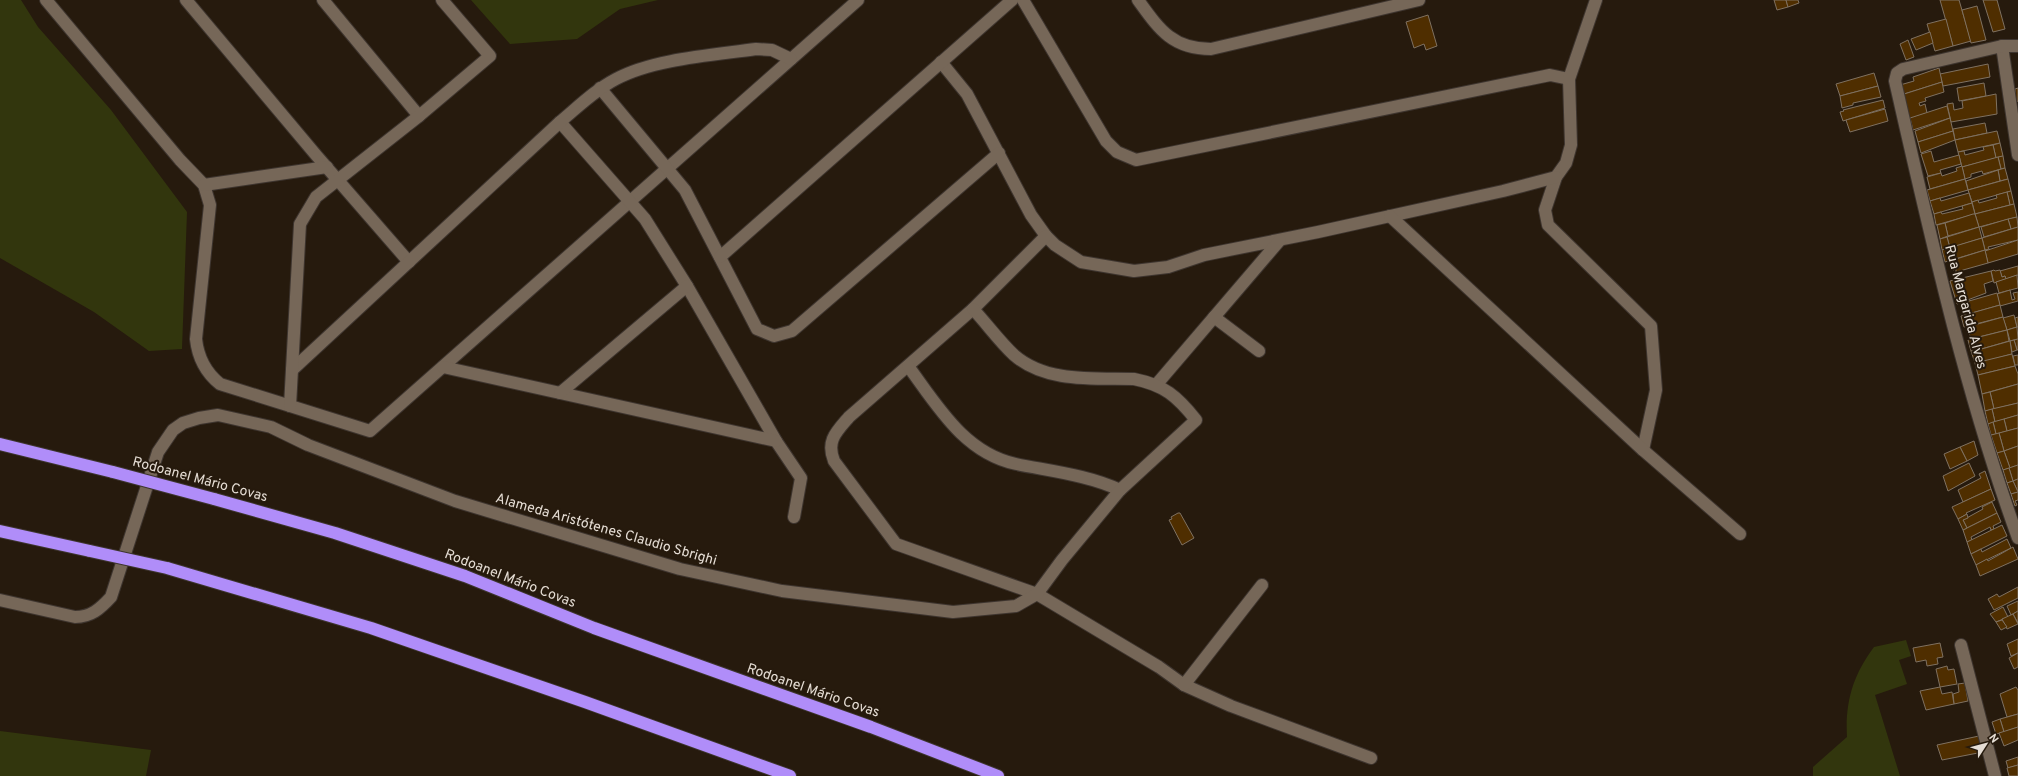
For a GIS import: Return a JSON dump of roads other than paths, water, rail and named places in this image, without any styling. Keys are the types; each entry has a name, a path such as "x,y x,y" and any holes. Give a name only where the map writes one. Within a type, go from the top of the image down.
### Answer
{"highway":[{"name":"Rodoanel Mário Covas","path":"0,444 114,472 335,533 465,576 594,628 871,727 998,776"},
{"path":"0,531 167,568 370,628 585,702 790,776"}],"street":[{"path":"46,0 180,160 204,185 210,205 196,339 200,358 209,374 220,384 370,431 858,0"},
{"path":"186,0 409,262"},
{"path":"323,0 419,116"},
{"path":"290,406 300,224 316,197 419,116 490,56 442,0"},
{"path":"720,257 1012,0"},
{"path":"1023,0 1106,141 1117,152 1136,160 1550,75 1569,79"},
{"path":"1138,0 1157,26 1166,35 1188,46 1211,49 1418,0"},
{"path":"1596,0 1569,79 1571,145 1566,162 1556,177 1545,210 1548,225 1652,326 1656,390 1643,450"},
{"path":"2018,46 2002,46 2018,155"},
{"name":"Rua Margarida Alves","path":"2002,46 1904,69 1897,74 1895,81 1941,281 1984,434 2018,538"},
{"path":"292,370 560,122 600,88 630,72 648,66 756,48 772,50 791,59"},
{"path":"941,62 967,94 1031,215 1046,236 1068,254 1082,262 1134,271 1168,266 1204,255 1390,216 1556,177"},
{"path":"600,88 685,190 757,329 774,336 792,331 998,153"},
{"path":"560,122 645,219 687,286 776,440 801,478 794,517"},
{"path":"204,185 327,167"},
{"path":"1390,216 1643,450 1740,534"},
{"path":"1046,236 973,309 848,417 832,436 831,448 834,461 896,544 1037,594 1159,667 1184,685 1231,706 1371,758"},
{"path":"973,309 1016,356 1040,371 1054,375 1134,380 1156,385 1280,240"},
{"path":"560,393 687,286"},
{"path":"1214,317 1259,351"},
{"path":"908,366 955,428 976,446 987,453 1015,464 1106,483 1120,490"},
{"path":"443,367 776,440"},
{"name":"Alameda Aristótenes Claudio Sbrighi","path":"0,600 74,617 84,617 100,608 111,598 158,452 173,430 183,423 192,419 218,415 270,427 308,445 455,501 687,571 782,591 952,612 1016,606 1037,594 1062,560 1120,490 1196,420 1182,402 1156,385"},
{"path":"1184,685 1262,585"},
{"path":"1961,645 1995,776"}]}
